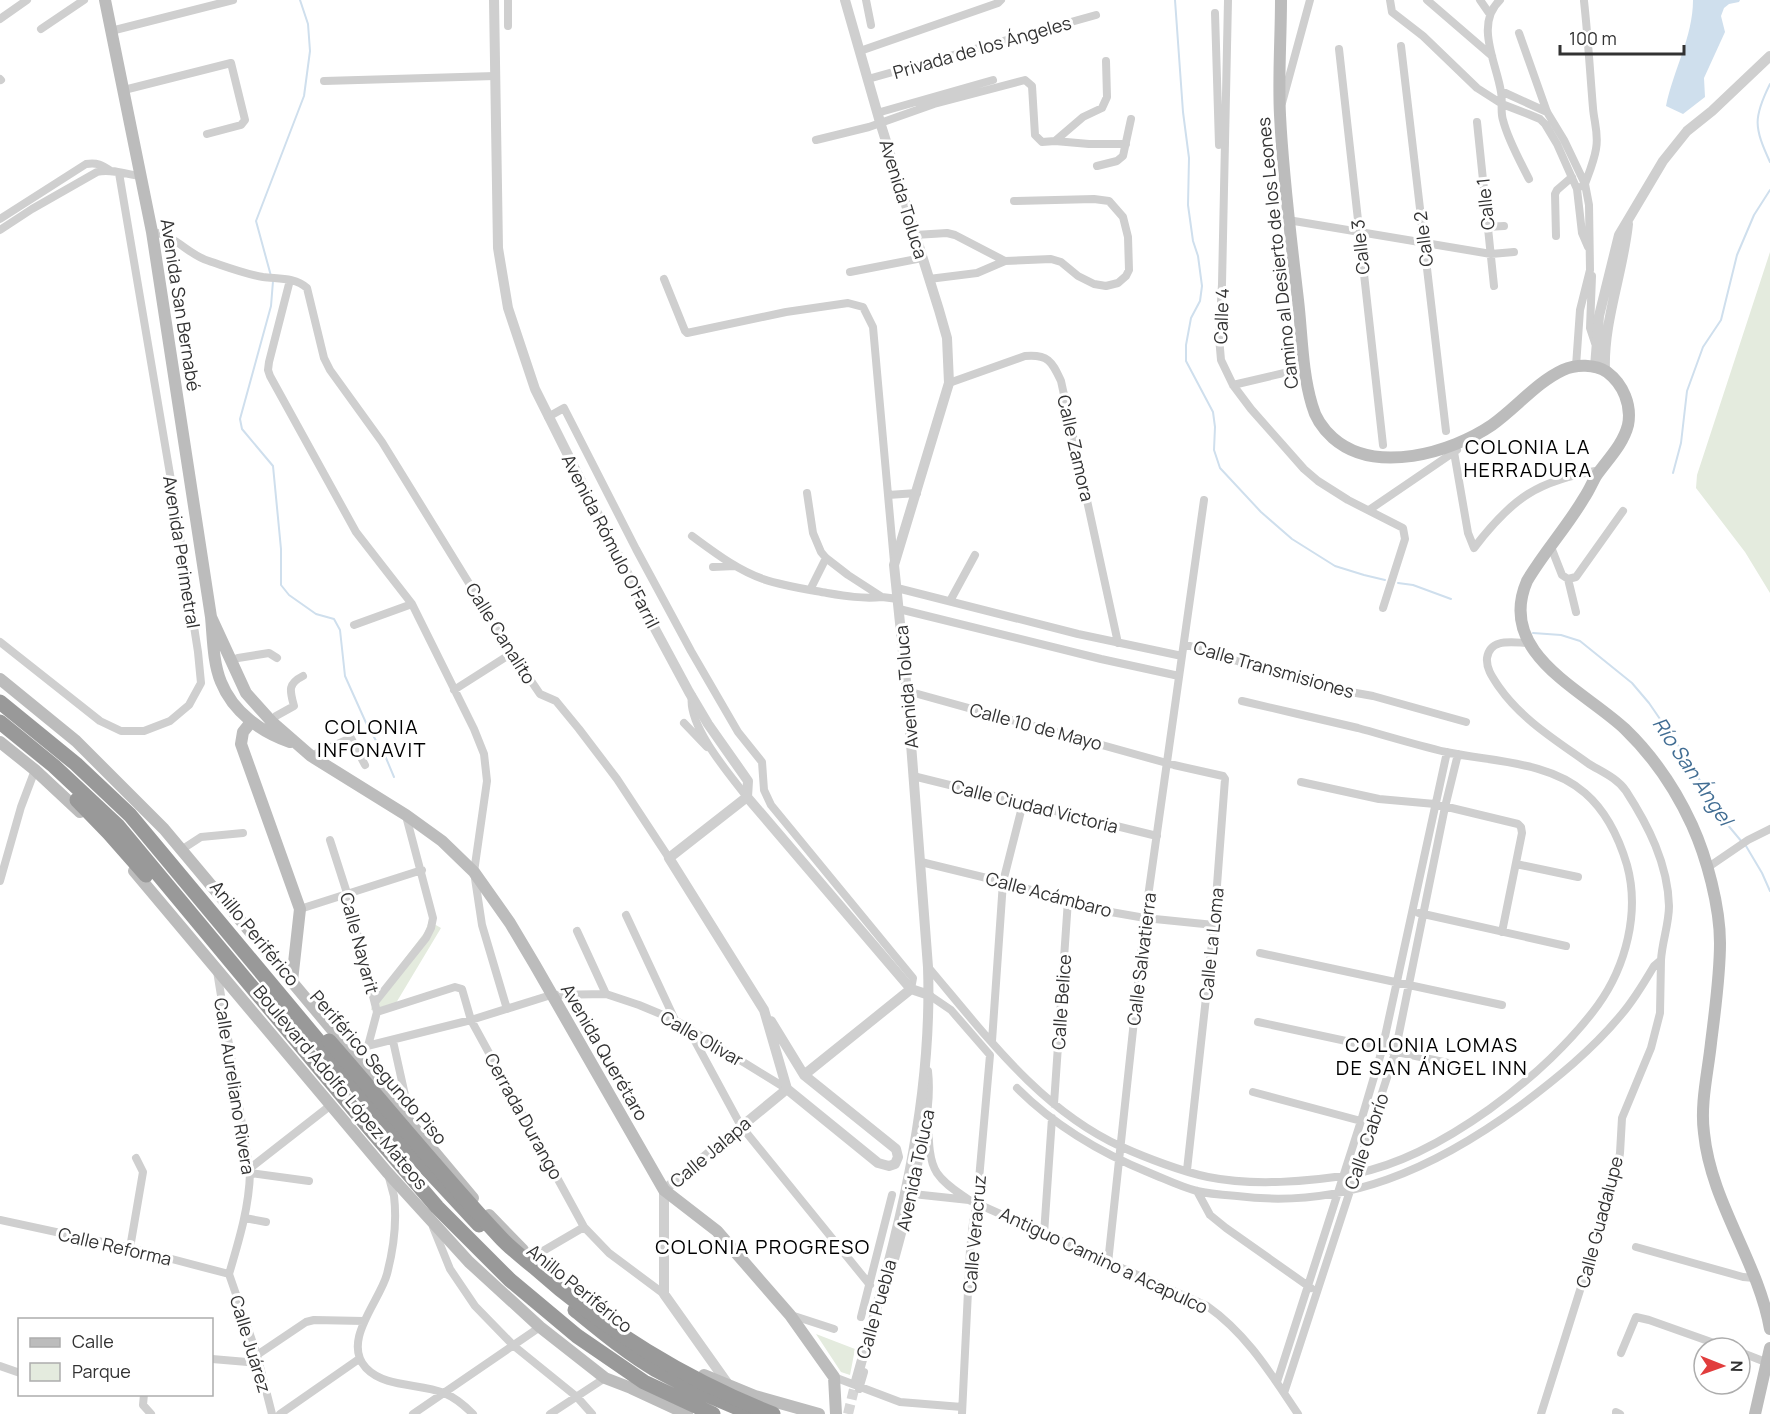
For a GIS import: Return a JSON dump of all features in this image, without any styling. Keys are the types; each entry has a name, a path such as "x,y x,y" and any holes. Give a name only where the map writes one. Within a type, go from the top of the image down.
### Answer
{"highway":[{"path":"0,692 30,727"},
{"name":"Periférico Segundo Piso","path":"0,692 84,758 134,808 192,874 329,1041 501,1238 552,1283 633,1342 672,1366 731,1397 773,1414"},
{"name":"Anillo Periférico","path":"0,702 76,764 130,815 427,1169 503,1250 559,1298 622,1347 657,1370 753,1414"},
{"name":"Anillo Periférico","path":"0,722 54,766 118,826 429,1198 510,1280 577,1336 644,1382 713,1414"},
{"path":"0,733 47,771 109,833 219,957 369,1141 435,1216 487,1270 610,1364 705,1414"},
{"path":"351,1080 384,1091"}],"main road":[{"name":"Avenida San Bernabé","path":"105,0 152,232 211,617"},
{"name":"Camino al Desierto de los Leones","path":"1281,0 1280,113 1288,220 1305,368 1312,407 1320,423 1332,437 1348,449 1378,458 1400,457 1448,447 1473,436 1499,420 1557,373 1575,366"},
{"path":"1575,366 1600,369 1620,386 1626,396 1628,418 1624,435 1585,498 1533,571 1522,592 1521,623 1529,643 1547,666 1624,728 1651,757 1678,794 1692,825 1707,868 1717,914 1720,942 1703,1131 1708,1159 1717,1188 1755,1278 1766,1294 1770,1329"},
{"name":"Avenida Querétaro","path":"211,617 246,693 272,722 311,756 406,815 442,841 474,872 510,923 664,1190 717,1231 790,1315 834,1377"},
{"name":"Avenida Querétaro","path":"211,617 221,682 240,711 251,722 276,737 297,744"},
{"path":"221,682 232,663"},
{"name":"Boulevard Adolfo López Mateos","path":"0,679 76,741 148,813 351,1050 474,1199 531,1258 626,1332 682,1365 730,1387 816,1414"},
{"path":"251,722 243,732 241,744 300,909 292,981"},
{"name":"Boulevard Adolfo López Mateos","path":"0,741 74,805 117,851 387,1172 470,1262 540,1327 605,1378 687,1414"},
{"path":"1755,1414 1770,1348"},
{"path":"834,1377 836,1414"},
{"path":"605,1378 667,1414"}],"street":[{"path":"0,19 27,0"},
{"path":"41,29 84,0"},
{"path":"111,31 233,0"},
{"name":"Avenida Rómulo O'Farril","path":"494,0 498,248 508,308 525,364 548,417 654,627 708,724 748,781 747,797 911,989"},
{"path":"508,0 508,26"},
{"name":"Avenida Toluca","path":"845,0 878,117 947,338 949,383 894,566 921,862 928,967 926,1060 930,1093 913,1194 858,1385"},
{"path":"866,0 871,24"},
{"path":"860,51 998,3 1001,0"},
{"name":"Calle 4","path":"1228,0 1219,337 1221,360 1233,385 1251,409 1304,469 1318,481 1403,528 1405,538 1383,608"},
{"path":"1280,113 1310,0"},
{"path":"1390,0 1392,12 1423,36 1477,88 1502,104 1528,114 1545,124 1572,177 1581,187"},
{"path":"1427,0 1492,57"},
{"path":"1480,0 1489,13"},
{"path":"1500,0 1489,13 1488,26 1492,57 1501,91 1503,122 1529,179"},
{"path":"1581,187 1596,148 1597,129 1593,110 1584,1"},
{"path":"1215,13 1220,149 1224,158"},
{"name":"Privada de los Ángeles","path":"868,79 1096,15"},
{"path":"1519,33 1547,112 1564,140 1581,187 1582,234 1588,248 1593,279 1590,328 1600,369"},
{"name":"Calle 2","path":"1401,46 1446,432"},
{"name":"Calle 3","path":"1339,49 1383,445"},
{"path":"1596,347 1599,316 1619,235 1663,161 1687,131 1712,111 1770,56"},
{"path":"1055,141 1083,117 1098,112 1105,104 1107,97 1106,61"},
{"path":"124,90 231,63 244,120 241,125 207,134"},
{"path":"324,81 495,76"},
{"path":"816,140 869,127 878,117 993,80"},
{"path":"878,117 1025,80 1032,86 1035,135 1042,142 1126,144"},
{"path":"1486,93 1501,91 1547,112"},
{"path":"1097,166 1117,161 1123,156 1131,119"},
{"name":"Calle 1","path":"1477,122 1494,286"},
{"path":"0,219 87,164 101,164 115,172"},
{"path":"0,230 32,208 101,170 142,176"},
{"name":"Avenida Perimetral","path":"0,642 100,721 121,730 144,731 170,721 189,705 201,683 174,497 115,172"},
{"path":"1556,236 1555,194 1572,177"},
{"path":"929,279 977,273 1005,261 1051,259 1061,262 1078,276 1094,284 1106,286 1118,283 1126,276 1129,270 1130,251 1123,217 1109,201 1094,199 1014,201"},
{"path":"1600,369 1625,250 1629,218"},
{"path":"1288,220 1491,254 1514,252"},
{"path":"1487,226 1504,226"},
{"path":"152,232 166,234 205,260 264,277 286,279 269,362 270,376 356,532 412,604 484,754 487,781 474,872 482,925 507,1009"},
{"path":"915,235 946,233 955,235 1005,261"},
{"path":"850,272 922,258"},
{"path":"1575,366 1580,310 1590,270"},
{"name":"Calle Canalito","path":"286,279 303,284 308,288 324,358 330,370 382,442 512,653 540,694 556,700 616,779 669,858 804,1075"},
{"path":"664,279 687,333 786,312 848,303 863,307 873,327 894,566"},
{"name":"Calle Zamora","path":"949,383 1026,356 1037,355 1047,358 1053,365 1061,381 1118,643"},
{"path":"1233,385 1305,368"},
{"name":"Avenida Rómulo O'Farril","path":"548,417 564,408 691,651 738,732 762,762 764,790 771,805 913,978 911,989"},
{"path":"1369,510 1464,447 1473,436"},
{"path":"1454,452 1468,533 1474,548 1502,514 1527,493 1564,478 1601,470"},
{"path":"807,493 813,533 821,552 848,575 882,597"},
{"path":"888,495 917,493"},
{"path":"1184,644 1204,500"},
{"path":"1568,579 1576,577 1623,511"},
{"path":"692,536 735,566 761,578 810,590 860,598 898,599"},
{"path":"1551,547 1562,575 1568,579 1576,612"},
{"path":"950,601 975,555"},
{"path":"810,590 826,558"},
{"path":"713,567 735,566"},
{"name":"Calle Transmisiones","path":"898,599 950,601 1118,643 1182,656 1184,644 1259,668 1283,672 1328,688 1373,696 1466,722"},
{"name":"Calle Transmisiones","path":"898,599 1101,659 1179,676"},
{"path":"354,625 412,604"},
{"name":"Calle Guadalupe","path":"1529,643 1498,643 1492,646 1487,658 1490,674 1512,704 1534,724 1554,740 1613,778 1624,789 1654,840 1660,857 1669,905 1660,960 1660,1013 1656,1031 1622,1118 1616,1176 1541,1414"},
{"path":"232,663 238,658 269,653 277,658"},
{"path":"454,690 512,653"},
{"name":"Calle Salvatierra","path":"1108,1263 1145,918 1182,656"},
{"path":"272,722 276,716 294,706 291,687 294,680 303,676"},
{"name":"Calle 10 de Mayo","path":"907,691 1166,762"},
{"path":"692,696 690,705 693,716 716,756"},
{"path":"928,967 1015,1067 1054,1104 1074,1119 1120,1146 1204,1176 1260,1182 1356,1174 1435,1143 1481,1115 1532,1075 1598,1005 1617,971 1627,942 1631,912 1629,876 1621,845 1595,803 1570,782 1547,772 1447,752 1242,701"},
{"path":"669,858 747,797 716,756 684,723"},
{"path":"311,756 351,738 365,765"},
{"name":"Calle Cabrío","path":"1277,1382 1382,1050 1447,752"},
{"name":"Calle Cabrío","path":"1284,1393 1395,1053 1458,754"},
{"name":"Calle La Loma","path":"1166,762 1223,776 1225,779 1214,925 1187,1170"},
{"path":"0,881 21,807 36,770"},
{"name":"Calle Ciudad Victoria","path":"913,776 1157,836"},
{"path":"1301,782 1379,799 1435,804 1514,821 1521,827 1522,833 1502,932"},
{"path":"992,1041 1003,882 1023,803"},
{"path":"375,1002 426,938 431,928 432,910 406,815"},
{"path":"1707,868 1748,840 1770,829"},
{"path":"181,850 201,837 243,833"},
{"name":"Calle Nayarit","path":"330,840 347,893 377,1012 368,1046"},
{"name":"Calle Acámbaro","path":"921,862 1105,911 1145,918 1214,925"},
{"path":"1516,864 1578,877"},
{"path":"300,909 422,870"},
{"name":"Calle Belice","path":"1054,1104 1068,900"},
{"path":"1413,912 1566,946"},
{"path":"626,915 675,1020"},
{"path":"577,932 606,994"},
{"path":"1260,953 1502,1005"},
{"name":"Calle Guadalupe","path":"1017,1088 1035,1106 1082,1139 1119,1160 1197,1191 1264,1200 1305,1199 1349,1192 1374,1186 1467,1143 1539,1092 1585,1054 1621,1015 1660,960"},
{"name":"Calle Aureliano Rivera","path":"216,967 250,1171 250,1195 229,1274"},
{"name":"Cerrada Durango","path":"377,1012 459,987 462,989 471,1020 584,1227 609,1253 664,1294"},
{"path":"804,1075 911,989 929,994"},
{"name":"Calle Olivar","path":"351,1050 471,1020 551,995 606,994 639,1005 688,1027 787,1089 878,1163 889,1167 895,1164 898,1157 896,1149 804,1075"},
{"name":"Calle Veracruz","path":"929,994 951,1010 990,1055 973,1201 962,1411"},
{"name":"Calle Canalito","path":"764,1010 787,1089"},
{"path":"1258,1022 1462,1066"},
{"path":"688,1027 741,1126 870,1286"},
{"path":"393,1041 404,1088 406,1117"},
{"name":"Calle Puebla","path":"858,1385 895,1244 911,1171 926,1060"},
{"name":"Calle Jalapa","path":"664,1294 664,1190 787,1089"},
{"path":"1253,1092 1361,1121"},
{"path":"250,1171 331,1105"},
{"name":"Antiguo Camino a Acapulco","path":"928,1113 932,1159 936,1172 945,1182 973,1201 1214,1310 1243,1336 1298,1414"},
{"path":"1044,1234 1052,1118"},
{"path":"130,1248 143,1172 136,1158"},
{"path":"250,1171 309,1181"},
{"path":"387,1172 394,1197 391,1251 387,1277 364,1321 359,1336 359,1359 367,1370 381,1377 445,1393 463,1403 473,1414"},
{"path":"1197,1191 1210,1215 1316,1291"},
{"name":"Antiguo Camino a Acapulco","path":"913,1194 973,1201"},
{"path":"861,1317 892,1195"},
{"path":"245,1218 266,1222"},
{"name":"Calle Reforma","path":"0,1220 130,1248 229,1274"},
{"path":"431,1221 450,1269 475,1306 514,1346 577,1397 592,1414"},
{"path":"531,1258 584,1227"},
{"path":"1636,1247 1743,1277 1755,1278"},
{"name":"Calle Juárez","path":"229,1274 258,1359 272,1414"},
{"path":"664,1294 730,1387"},
{"path":"790,1315 834,1329"},
{"path":"1621,1353 1636,1317 1694,1336"},
{"path":"213,1359 258,1359 306,1322 314,1320 364,1321"},
{"path":"413,1414 540,1327"},
{"path":"1752,1357 1768,1363"},
{"path":"280,1414 359,1359"},
{"path":"0,1366 18,1372"},
{"path":"834,1377 900,1402 962,1411"},
{"path":"550,1414 605,1378"},
{"path":"144,1396 144,1408 151,1414"},
{"path":"1616,1414 1616,1412 1620,1414"}],"green space":[{"path":"1770,252 1770,593 1745,552 1696,488 1697,475"},
{"path":"429,921 441,928 396,1003 371,1010 374,999 425,932"},
{"path":"816,1334 855,1349 850,1375 841,1372"}],"water":[{"path":"1693,0 1740,0 1724,8 1721,16 1725,32 1704,78 1705,97 1683,114 1666,106 1690,27"}],"waterway":[{"path":"271,276 256,221 304,96 310,51 308,24 300,0"},
{"path":"1175,0 1183,112 1189,158 1188,205 1202,286 1200,301 1191,318 1186,345 1186,361 1213,412 1214,450 1220,468 1261,512 1292,539 1335,566 1385,580"},
{"path":"1770,84 1758,114 1758,131 1770,162"},
{"path":"1673,473 1681,443 1687,391 1703,347 1721,320 1737,255 1754,215 1770,190"},
{"path":"273,281 271,306 240,419 242,429 273,466 281,549 281,585 289,595 316,614 334,619 340,630 345,676 394,777"},
{"path":"1398,583 1413,585 1451,599"},
{"name":"Río San Ángel","path":"1533,633 1561,635 1580,641 1632,683 1649,703 1695,770 1711,805 1742,842"},
{"name":"Río San Ángel","path":"1746,846 1770,891"}],"tunnel":[{"path":"848,1414 856,1381"}],"district":[{"name":"COLONIA LA HERRADURA","path":"1528,458"},
{"name":"COLONIA INFONAVIT","path":"372,738"},
{"name":"COLONIA LOMAS DE SAN ÁNGEL INN","path":"1432,1056"},
{"name":"COLONIA PROGRESO","path":"763,1246"}]}
